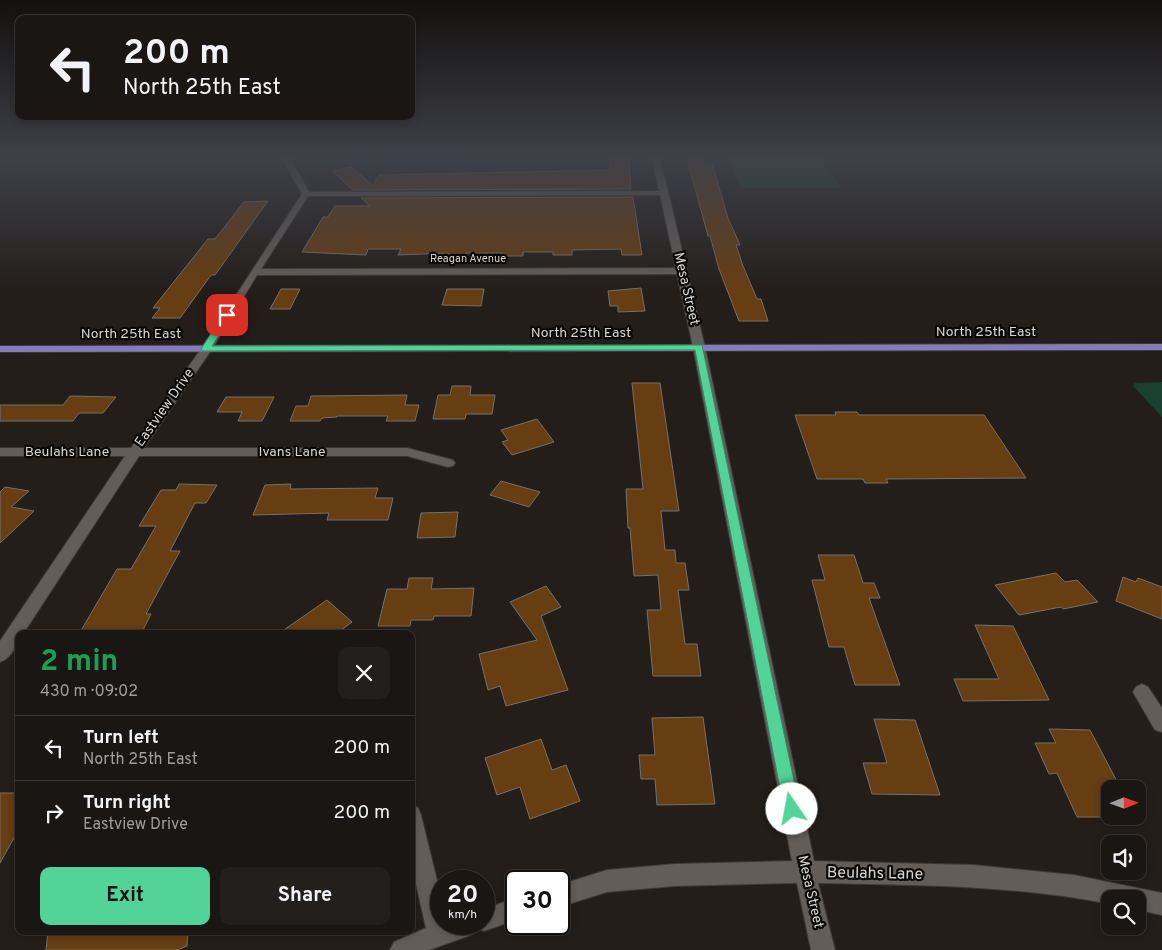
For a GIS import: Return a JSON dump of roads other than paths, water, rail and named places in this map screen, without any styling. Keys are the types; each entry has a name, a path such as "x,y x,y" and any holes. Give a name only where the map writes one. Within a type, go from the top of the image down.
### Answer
{"main road":[{"name":"North 25th East","path":"0,349 1162,348"}],"street":[{"name":"Eastview Drive","path":"17,630 134,453 206,349 300,202"},
{"name":"Mesa Street","path":"665,202 683,271 805,872 823,950"},
{"name":"Reagan Avenue","path":"254,272 683,271"},
{"name":"Beulahs Lane","path":"0,452 134,453"},
{"name":"Ivans Lane","path":"134,453 407,452 448,463"},
{"name":"Eastview Drive","path":"0,655 15,632"},
{"path":"1142,692 1162,724"},
{"path":"415,832 430,896"},
{"name":"Beulahs Lane","path":"570,893 607,881 675,875 805,872 974,876 1074,886 1162,904"},
{"path":"402,950 437,935"}]}
